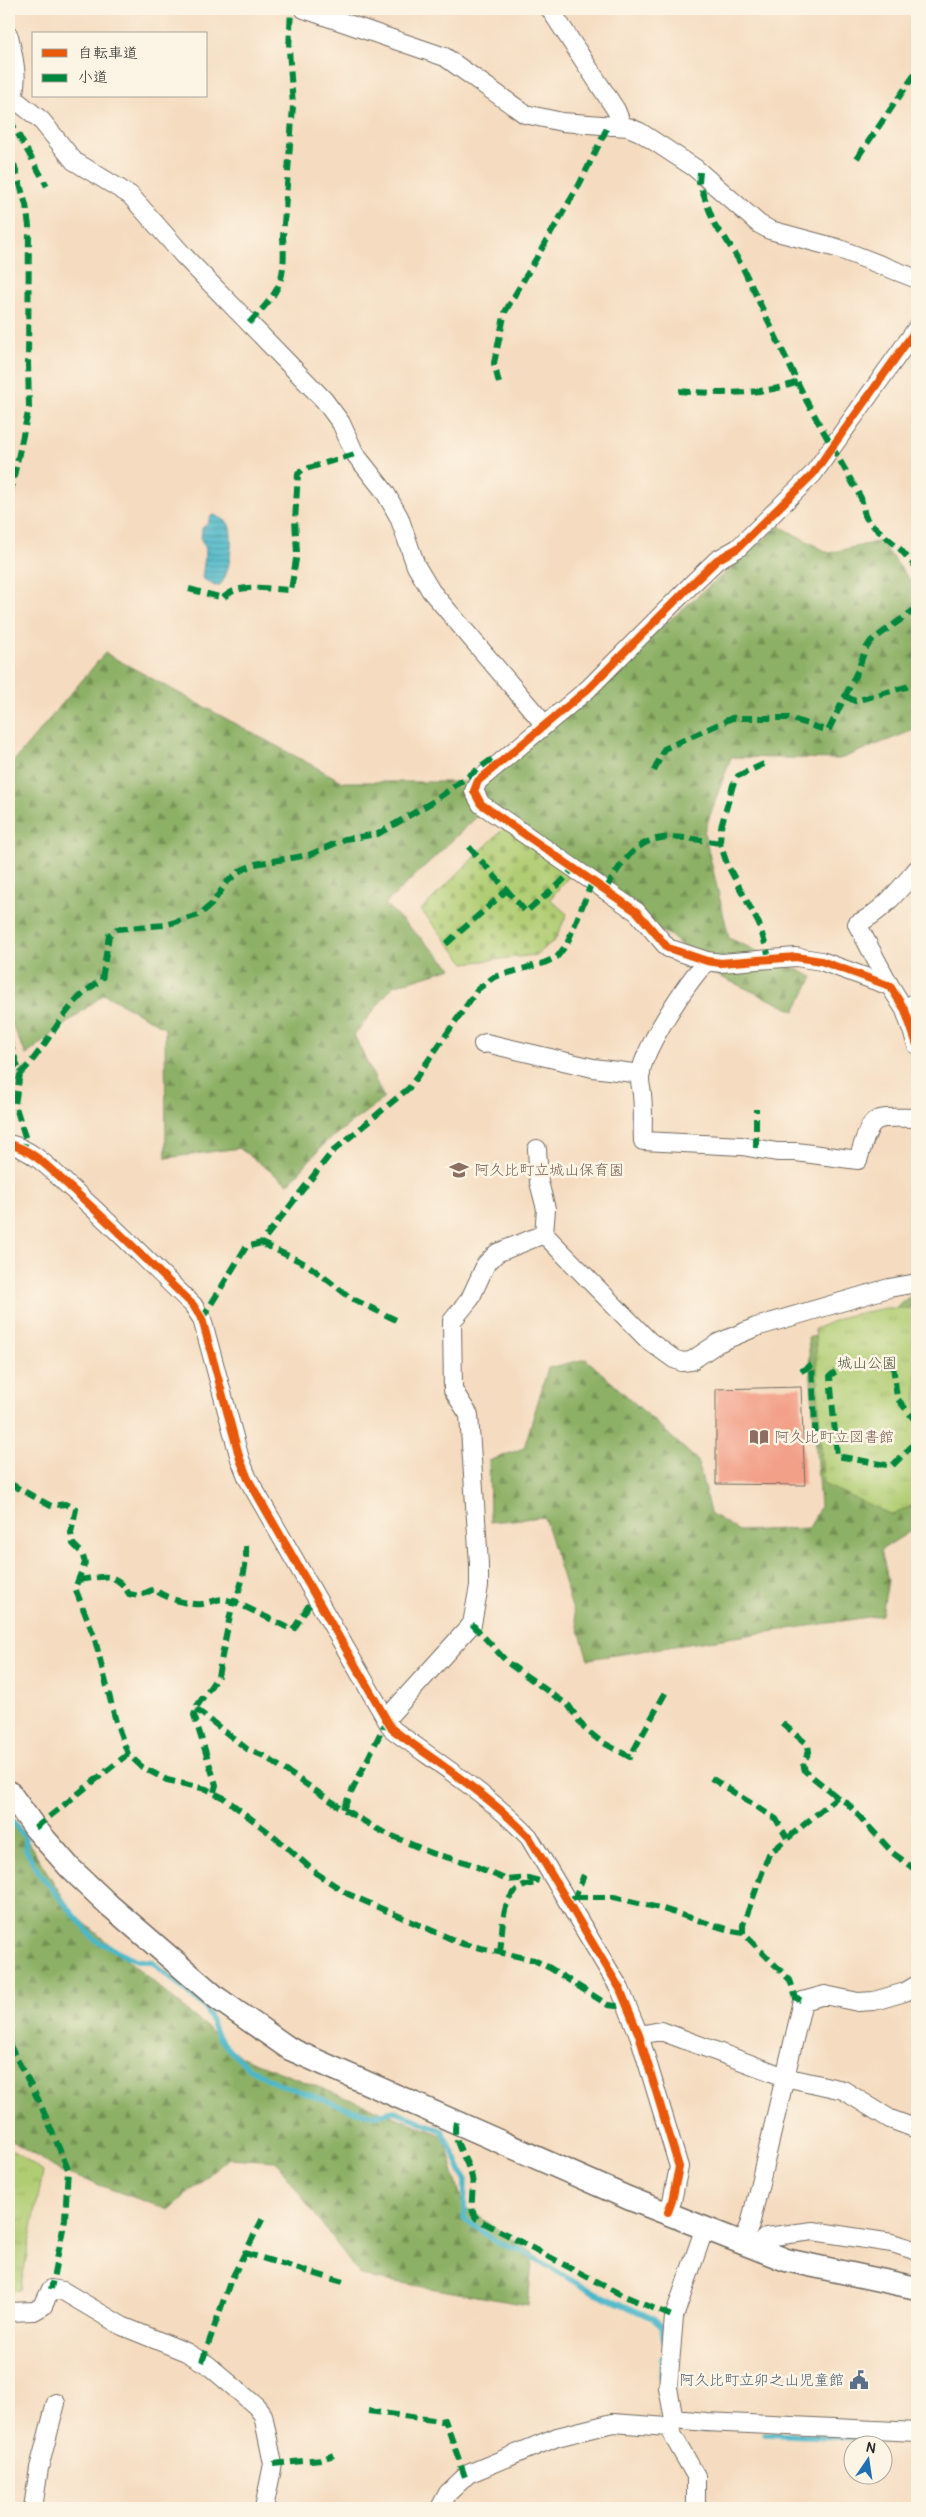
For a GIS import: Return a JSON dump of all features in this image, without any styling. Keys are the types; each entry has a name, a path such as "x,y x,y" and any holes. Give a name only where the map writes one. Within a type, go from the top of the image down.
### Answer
{"street":[{"path":"304,9 445,57 525,114 562,122 628,127 668,149 696,168 760,224 770,230 837,248 917,279"},
{"path":"550,9 616,110 620,120 611,126"},
{"path":"9,36 16,84 11,102 41,120 74,161 130,195 183,255 324,400 341,423 354,454 385,492 398,517 416,566 431,591 546,725"},
{"path":"890,986 821,962 796,957 739,963 707,961 668,948 637,912 481,804 474,796 474,786 478,780 588,689 717,560 738,548 813,474 917,328"},
{"path":"917,869 897,893 870,917 857,924 890,986 911,1006 917,1045"},
{"path":"707,961 693,976 652,1044 641,1074 643,1141 742,1146 777,1152 858,1160 868,1129 876,1120 886,1116 917,1118"},
{"path":"482,1044 486,1043 593,1068 641,1074"},
{"path":"9,1144 20,1147 35,1156 102,1216 193,1305 202,1319 240,1459 248,1479 386,1719 392,1728 471,1785 510,1817 529,1837 620,1989 639,2036 679,2167 668,2212"},
{"path":"537,1149 539,1182 546,1209 544,1234 649,1341 674,1359 682,1362 691,1361 718,1343 756,1327 889,1288 917,1283"},
{"path":"386,1719 472,1624 479,1586 469,1415 453,1390 452,1321 470,1299 486,1264 497,1253 544,1234"},
{"path":"9,1792 58,1854 103,1899 217,1998 290,2049 628,2198 668,2212 786,2260 917,2288"},
{"path":"748,2245 750,2225 803,2001 825,1995 858,2002 874,2001 906,1992 917,1985"},
{"path":"639,2036 661,2031 785,2076 843,2090 890,2119 917,2129"},
{"path":"696,2508 696,2476 671,2423 668,2388 674,2317 705,2227"},
{"path":"748,2245 766,2237 813,2231 892,2244 917,2251"},
{"path":"9,2312 34,2311 43,2306 50,2289 63,2290 122,2326 186,2352 208,2365 250,2401 263,2415 273,2464 264,2508"},
{"path":"33,2508 39,2468 56,2403"},
{"path":"440,2508 448,2493 468,2474 557,2437 613,2423 706,2422 917,2432"}],"green space":[{"path":"779,526 829,553 880,541 917,589 917,726 914,730 840,759 731,757 704,832 729,938 813,977 795,1011 712,973 670,935 623,915 595,891 483,811 385,904 452,968 393,986 354,1035 384,1098 326,1142 288,1184 239,1148 166,1158 165,1028 104,994 26,1055 9,1018 9,767 105,653 343,782 482,782"},
{"path":"505,827 571,874 550,899 567,914 555,940 535,955 465,963 421,910"},
{"path":"909,1297 917,1297 917,1527 881,1550 888,1580 882,1615 588,1659 544,1517 490,1522 489,1461 524,1448 548,1368 586,1359 698,1461 710,1513 739,1531 809,1528 820,1507 808,1337 861,1334"},
{"name":"城山公園","path":"886,1308 917,1308 917,1504 892,1515 823,1484 815,1329 846,1316"},
{"path":"9,1812 73,1913 241,2057 444,2136 463,2206 533,2253 528,2305 360,2276 276,2161 228,2158 169,2210 60,2171 9,2139"},
{"path":"9,2148 43,2172 20,2290 9,2291"}],"water":[{"path":"214,515 228,523 231,536 229,564 224,580 220,585 215,586 202,578 206,549 201,539 202,528 208,523 210,517"}],"building":[{"name":"阿久比町立図書館","path":"801,1387 805,1485 716,1484 716,1389"}],"waterway":[{"path":"9,1816 25,1838 26,1850 39,1873 95,1940 136,1960 152,1962 206,2008 217,2036 249,2068 274,2082 349,2109 375,2115 395,2111 443,2131 465,2179 464,2218 497,2243 521,2250 583,2287 652,2318 661,2326 664,2341"},
{"path":"661,2378 662,2358"},
{"path":"661,2392 664,2417 680,2429 706,2430"},
{"path":"765,2434 844,2437"}],"marked path":[{"path":"249,323 274,294 282,276 283,237 293,106 289,49 291,9"},
{"path":"857,158 917,71"},
{"path":"9,118 47,186"},
{"path":"499,383 494,363 505,312 579,185 608,126"},
{"path":"9,147 26,205 29,226 29,408 9,499"},
{"path":"700,172 699,183 716,228 724,236 741,264 807,402 861,498 865,516 917,568"},
{"path":"679,391 707,393 756,391 797,382"},
{"path":"189,589 223,598 230,593 246,588 291,590 297,553 295,520 298,474 302,470 355,454"},
{"path":"654,771 664,749 732,718 789,718 828,731 858,670 865,650 871,641 917,608"},
{"path":"845,696 855,701 917,684"},
{"path":"20,1074 77,999 102,980 109,935 117,929 165,925 199,915 212,904 227,882 240,871 255,864 309,855 345,839 378,834 434,801 492,759 499,762"},
{"path":"764,764 738,776 733,785 721,827 720,843 727,864 759,924 770,960"},
{"path":"606,889 629,856 640,846 652,840 681,838 720,843"},
{"path":"469,847 526,912 556,887 573,868"},
{"path":"202,1319 246,1247 261,1243 332,1152 409,1088 478,989 494,977 544,963 557,957 567,944 592,882"},
{"path":"446,944 506,891"},
{"path":"9,1039 20,1074 15,1104 26,1140 24,1149"},
{"path":"756,1109 756,1148"},
{"path":"261,1243 308,1265 351,1298 396,1320"},
{"path":"917,1423 897,1398 893,1365 846,1363 830,1376 837,1456 892,1466 917,1441"},
{"path":"801,1371 812,1365 816,1444"},
{"path":"9,1483 51,1506 65,1504 76,1509 71,1533 73,1544 82,1553 85,1563 75,1588 94,1636 116,1722 128,1754 142,1767 167,1780 206,1789 224,1798 275,1837 316,1873 348,1894 463,1944 534,1960 608,2005 626,2004"},
{"path":"78,1580 101,1577 113,1578 119,1581 129,1594 139,1596 154,1589 170,1598 191,1604 202,1604 220,1599 235,1602 246,1561 246,1546"},
{"path":"214,1792 216,1785 194,1715 197,1706 218,1676 233,1601 293,1630 311,1602 316,1599"},
{"path":"472,1624 508,1663 569,1706 584,1728 600,1741 630,1757 668,1688"},
{"path":"196,1709 247,1749 264,1756 343,1809 381,1831 431,1853 468,1863 507,1880 528,1878 543,1882"},
{"path":"782,1723 808,1745 809,1752 803,1763 805,1771 837,1797"},
{"path":"343,1809 384,1726 389,1724"},
{"path":"35,1828 128,1754"},
{"path":"711,1778 776,1819 787,1838"},
{"path":"743,1933 743,1925 769,1854 837,1797 847,1803 893,1853 917,1871"},
{"path":"571,1899 575,1897 584,1875"},
{"path":"500,1952 503,1918 510,1898 516,1890 525,1885 538,1883"},
{"path":"575,1897 614,1897 663,1909 743,1933 790,1980 796,1998 803,2001"},
{"path":"9,2044 39,2101 68,2169 65,2219 51,2289"},
{"path":"456,2122 456,2137 472,2178 472,2210 477,2219 620,2294 674,2317"},
{"path":"202,2362 230,2282 264,2216"},
{"path":"245,2253 343,2282"},
{"path":"368,2411 440,2421 445,2420 465,2477"},
{"path":"273,2464 322,2459 334,2455"}],"cycle path":[{"path":"917,328 813,474 738,548 717,560 588,689 478,781 474,791 481,804 637,912 668,948 707,961 721,963 796,957 821,961 890,986 905,1010 917,1045"},
{"path":"9,1144 27,1151 50,1168 193,1305 202,1319 240,1459 248,1479 392,1729 463,1780 497,1807 529,1837 620,1989 639,2035 679,2167 668,2212"}],"place":[{"name":"阿久比町立城山保育園","path":"459,1170"},
{"name":"阿久比町立図書館","path":"759,1437"},
{"name":"阿久比町立卯之山児童館","path":"859,2380"}]}
